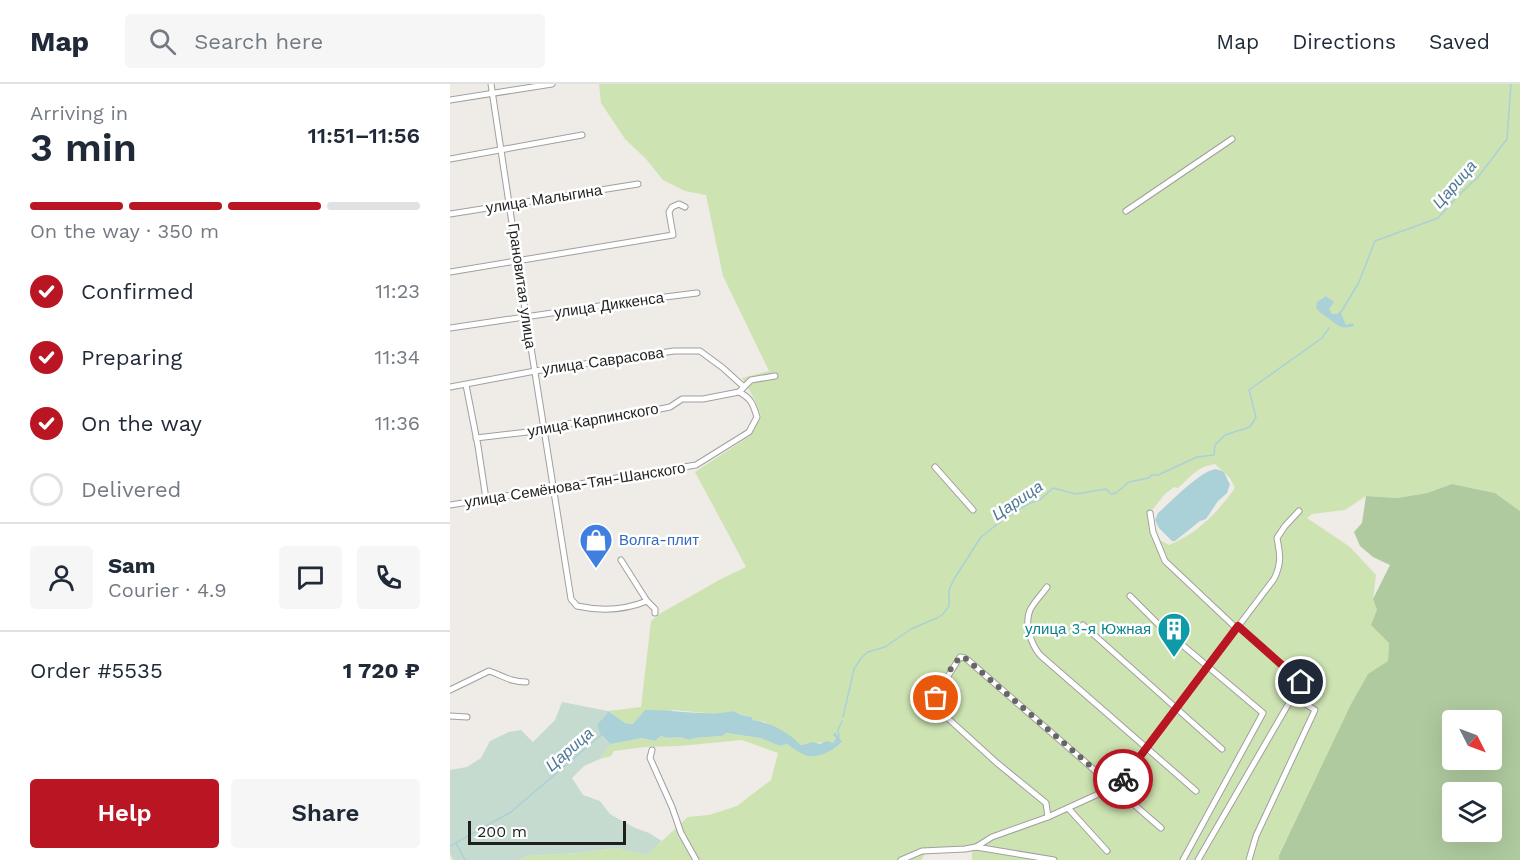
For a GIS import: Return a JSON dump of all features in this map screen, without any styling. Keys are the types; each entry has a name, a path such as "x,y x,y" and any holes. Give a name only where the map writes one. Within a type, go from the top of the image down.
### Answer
{"street":[{"name":"Грановитая улица","path":"491,84 572,599 577,606 587,608 617,609 647,602"},
{"path":"450,100 552,84"},
{"path":"450,159 582,135"},
{"path":"1126,211 1233,139"},
{"name":"улица Малыгина","path":"450,214 638,184"},
{"path":"450,272 673,235 669,212 672,207 679,204 686,207"},
{"name":"улица Диккенса","path":"450,328 697,293"},
{"name":"улица Саврасова","path":"450,387 535,371 674,351 700,351 723,368 741,389"},
{"name":"улица Карпинского","path":"476,438 537,431 544,427 625,416 670,407 682,399 703,399 741,389 751,380 775,376"},
{"path":"466,385 486,499"},
{"name":"улица Семёнова-Тян-Шанского","path":"450,505 696,465 749,432 757,417 753,405 741,389"},
{"path":"935,468 973,510"},
{"path":"976,847 992,837 1048,817 1118,785 1268,588 1279,568 1280,554 1277,538 1299,511"},
{"path":"1150,513 1153,532 1165,561 1234,626 1238,626 1301,682"},
{"path":"621,560 647,602 655,609 655,614"},
{"path":"1047,587 1030,609 1028,620 1034,647 1040,655 1196,791"},
{"path":"1130,596 1161,627 1263,713 1183,860"},
{"path":"1083,625 1222,749"},
{"path":"1048,817 1046,803 941,712 936,698 950,670 960,657 965,658 1161,828"},
{"path":"450,690 489,671 513,682 526,682"},
{"path":"1198,860 1293,696 1315,710 1256,836 1249,860"},
{"path":"450,716 467,717"},
{"path":"652,750 650,758 681,833 696,860"},
{"path":"1068,808 1107,852"},
{"path":"901,860 922,851 976,847 1054,860"},
{"path":"922,851 923,860"}],"green space":[{"path":"599,84 1520,84 1520,511 1495,493 1452,484 1427,493 1397,498 1366,496 1345,510 1312,514 1307,518 1350,547 1376,575 1373,599 1389,643 1388,662 1368,674 1351,704 1279,854 1279,860 972,860 972,847 927,851 921,860 520,860 528,856 616,848 647,855 688,817 709,815 737,806 771,780 778,753 742,740 614,751 611,756 600,759 611,744 642,738 655,741 661,736 689,740 722,736 725,733 760,738 780,746 787,744 833,749 841,744 836,738 833,743 801,745 765,722 752,720 752,717 734,711 705,713 674,710 640,718 633,724 625,723 608,711 641,707 651,621 661,613 746,567 695,472 750,436 761,416 742,378 769,371 723,276 706,195 685,191 663,180 646,159 625,139 601,103","holes":["1215,464 1230,478 1235,488 1206,521 1189,535 1169,545 1160,540 1148,511 1153,509 1165,494 1174,487 1178,488 1203,467 1209,465"]},
{"path":"1452,484 1495,493 1520,511 1520,860 1279,860 1279,855 1351,704 1368,674 1388,661 1389,643 1371,625 1377,610 1373,599 1390,565 1373,557 1360,546 1354,532 1362,523 1366,496 1397,498 1427,493"},
{"path":"562,702 608,711 598,723 603,738 611,744 600,759 584,766 572,778 583,795 600,801 610,814 662,841 647,855 616,848 528,856 520,860 453,860 450,854 450,770 467,767 481,758 490,741 509,732 521,730 533,742 555,720"}],"water":[{"path":"1326,296 1334,302 1329,309 1332,314 1340,311 1346,325 1353,323 1354,326 1339,326 1317,310 1317,302"},
{"path":"1215,469 1224,473 1230,484 1227,493 1218,501 1206,519 1172,541 1159,528 1155,520 1158,513 1193,482"},
{"path":"645,710 701,713 734,711 752,717 752,720 779,728 801,745 813,742 820,744 827,741 833,743 836,738 833,735 835,732 842,742 825,753 810,756 800,753 787,744 780,746 760,738 726,733 722,736 689,740 661,736 655,741 642,738 611,744 600,732 598,723 608,711 625,723 633,724"}],"waterway":[{"name":"Царица","path":"1340,314 1359,282 1375,241 1438,218 1478,177 1507,139 1511,84"},
{"name":"Царица","path":"843,717 854,669 861,658 868,652 885,647 911,629 943,614 949,606 949,590 954,579 981,537 1005,518 1041,499 1053,488 1076,494 1106,489 1111,494 1116,493 1129,482 1158,475 1197,457 1214,455 1215,445 1225,435 1250,427 1256,417 1249,390 1322,338 1329,328"},
{"name":"Царица","path":"839,737 838,730 842,721"},
{"name":"Царица","path":"450,846 511,812 601,735"},
{"path":"456,843 465,860"}],"way so far":[{"path":"936,698 950,670 960,657 965,658 1115,787 1123,779"}],"place":[{"name":"Волга-плит","path":"596,569"},
{"name":"улица 3-я Южная","path":"1174,658"}],"route":[{"path":"1123,779 1238,626 1301,682"}]}
